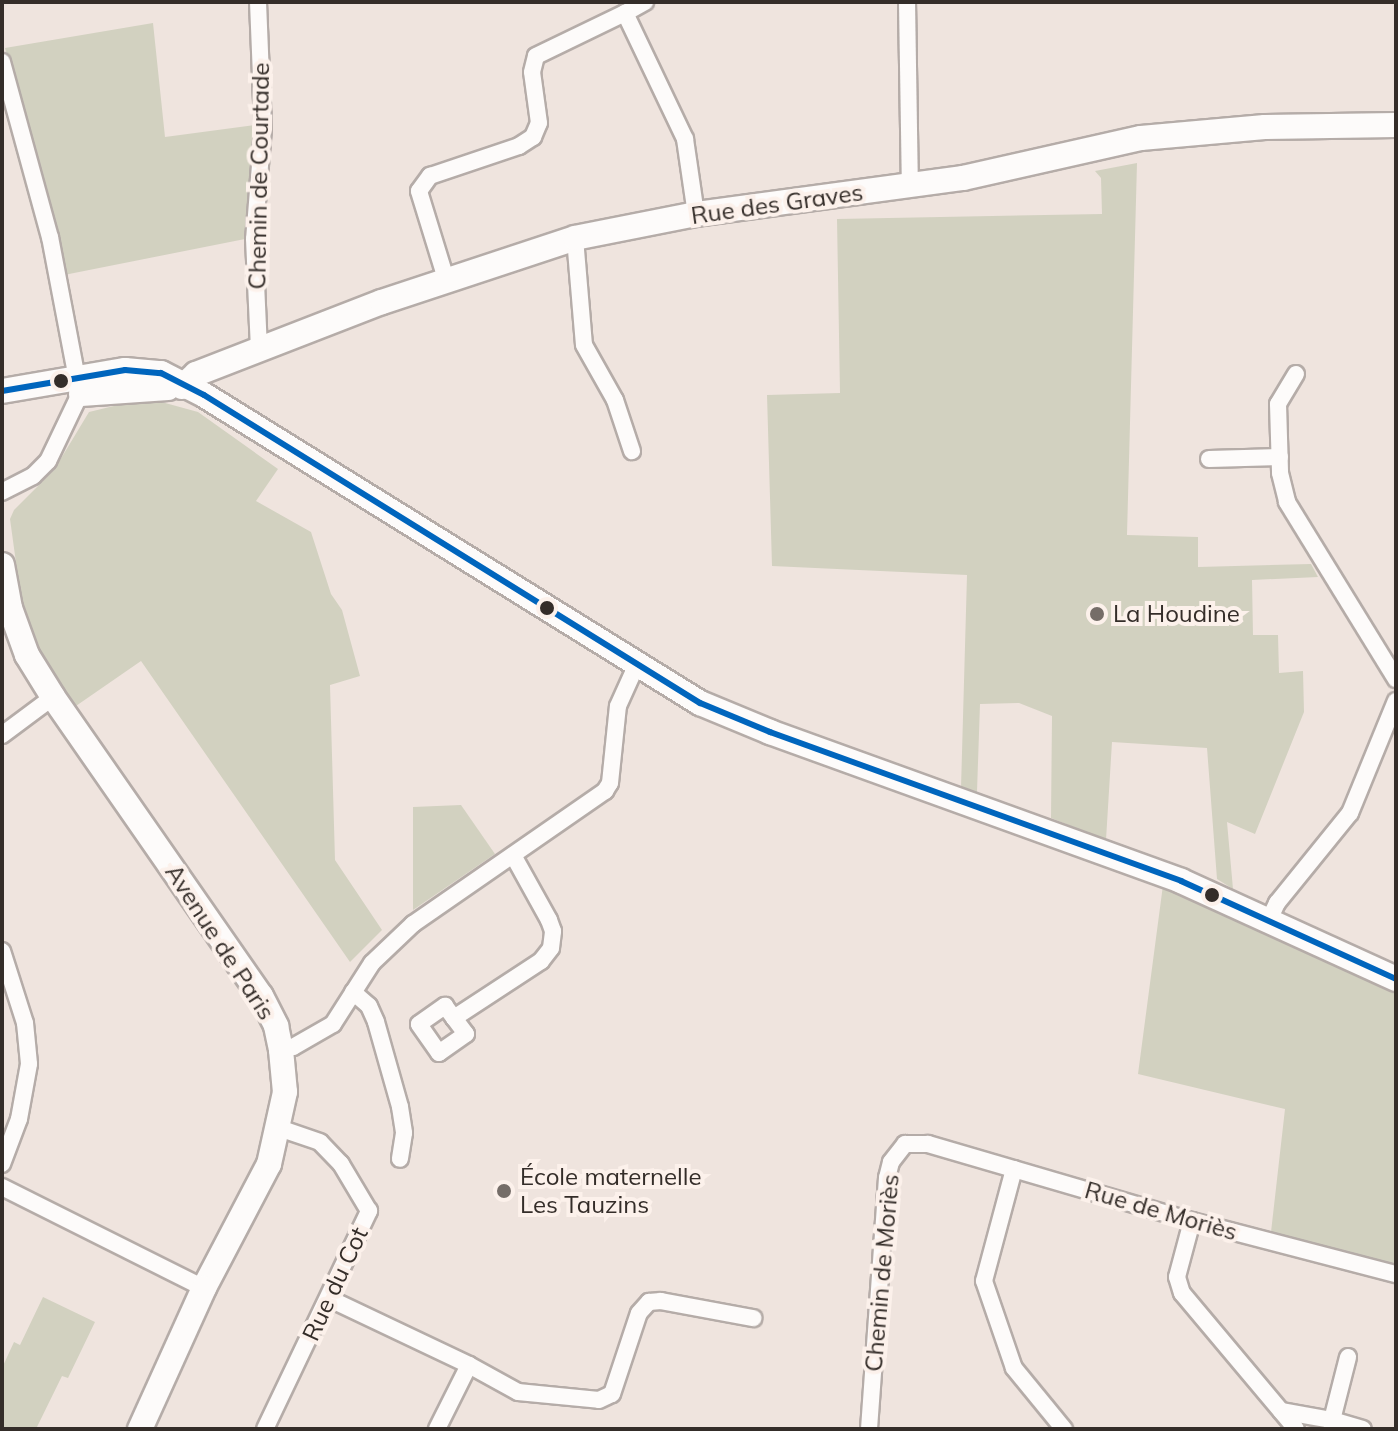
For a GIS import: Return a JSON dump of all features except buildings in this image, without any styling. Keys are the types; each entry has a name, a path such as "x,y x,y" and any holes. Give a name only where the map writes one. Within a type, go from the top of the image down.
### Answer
{"street":[{"name":"Chemin de Courtade","path":"258,2 263,128 254,239 259,350"},
{"path":"446,279 419,191 430,176 519,146 533,137 539,123 532,72 536,56 645,2"},
{"path":"907,2 910,185"},
{"path":"625,13 685,139 696,214"},
{"path":"2,62 50,237 78,386 48,461 33,476 2,492"},
{"name":"Rue des Graves","path":"182,387 196,374 446,279 575,238 696,214 963,178 1141,138 1265,127 1396,125"},
{"path":"575,238 584,345 615,400 632,451"},
{"path":"2,406 125,370 161,373 182,387 212,400 637,664 730,717 1181,881 1396,979"},
{"path":"1296,374 1278,404 1280,457 1287,502 1396,679"},
{"path":"2,391 78,386"},
{"path":"1209,459 1280,457"},
{"name":"Avenue de Paris","path":"2,565 10,608 27,655 261,996 276,1026 281,1050 285,1092 269,1164 204,1288 140,1429"},
{"path":"281,1050 293,1047 333,1024 372,963 413,924 593,802 610,783 618,706 637,664"},
{"path":"2,735 53,697"},
{"path":"1269,920 1277,903 1350,813 1396,701"},
{"path":"454,1018 541,961 551,948 553,931 549,920 513,855"},
{"path":"2,951 25,1023 29,1064 19,1119 2,1164"},
{"path":"353,992 369,1006 376,1022 400,1107 404,1133 400,1159"},
{"name":"Rue du Cot","path":"265,1429 330,1299 369,1211 341,1164 320,1142 279,1128"},
{"name":"Chemin de Moriès","path":"869,1429 887,1178 898,1150 914,1142 928,1144"},
{"name":"Rue de Moriès","path":"928,1144 1192,1221 1396,1274"},
{"path":"1014,1169 984,1281 1014,1368 1064,1429"},
{"path":"2,1187 204,1288"},
{"path":"1192,1221 1177,1277 1182,1293 1296,1429"},
{"path":"330,1299 469,1365 518,1392 599,1400 612,1394 639,1313 649,1302 661,1301 753,1318"},
{"path":"1332,1425 1348,1357"},
{"path":"437,1429 469,1365"},
{"path":"1281,1411 1332,1425 1363,1429"}],"green space":[{"path":"153,23 165,137 255,125 250,238 64,275 5,48"},
{"path":"1137,163 1127,535 1198,537 1198,567 1311,564 1318,577 1252,580 1253,635 1278,635 1279,673 1303,671 1304,712 1255,834 1227,822 1233,889 1217,879 1207,748 1112,742 1106,840 1051,818 1052,716 1019,703 980,704 977,792 961,788 967,575 772,566 767,395 840,393 837,219 1102,214 1101,178 1095,171"},
{"path":"147,398 198,412 278,469 256,501 311,532 331,594 342,610 360,676 330,685 335,860 382,930 350,962 141,661 73,708 34,645 21,599 10,519 14,510 54,470 89,412"},
{"path":"461,805 495,854 413,910 413,807"},
{"path":"1163,885 1396,992 1396,1264 1271,1232 1285,1109 1138,1074"},
{"path":"43,1297 95,1322 68,1378 62,1376 36,1429 2,1429 2,1368 14,1342 20,1345"}],"transit line":[{"path":"2,391 125,370 161,373 204,395 700,703 770,732 1181,881 1396,979"}],"place":[{"name":"La Houdine","path":"1097,614"},
{"name":"École maternelle Les Tauzins","path":"504,1191"}]}
